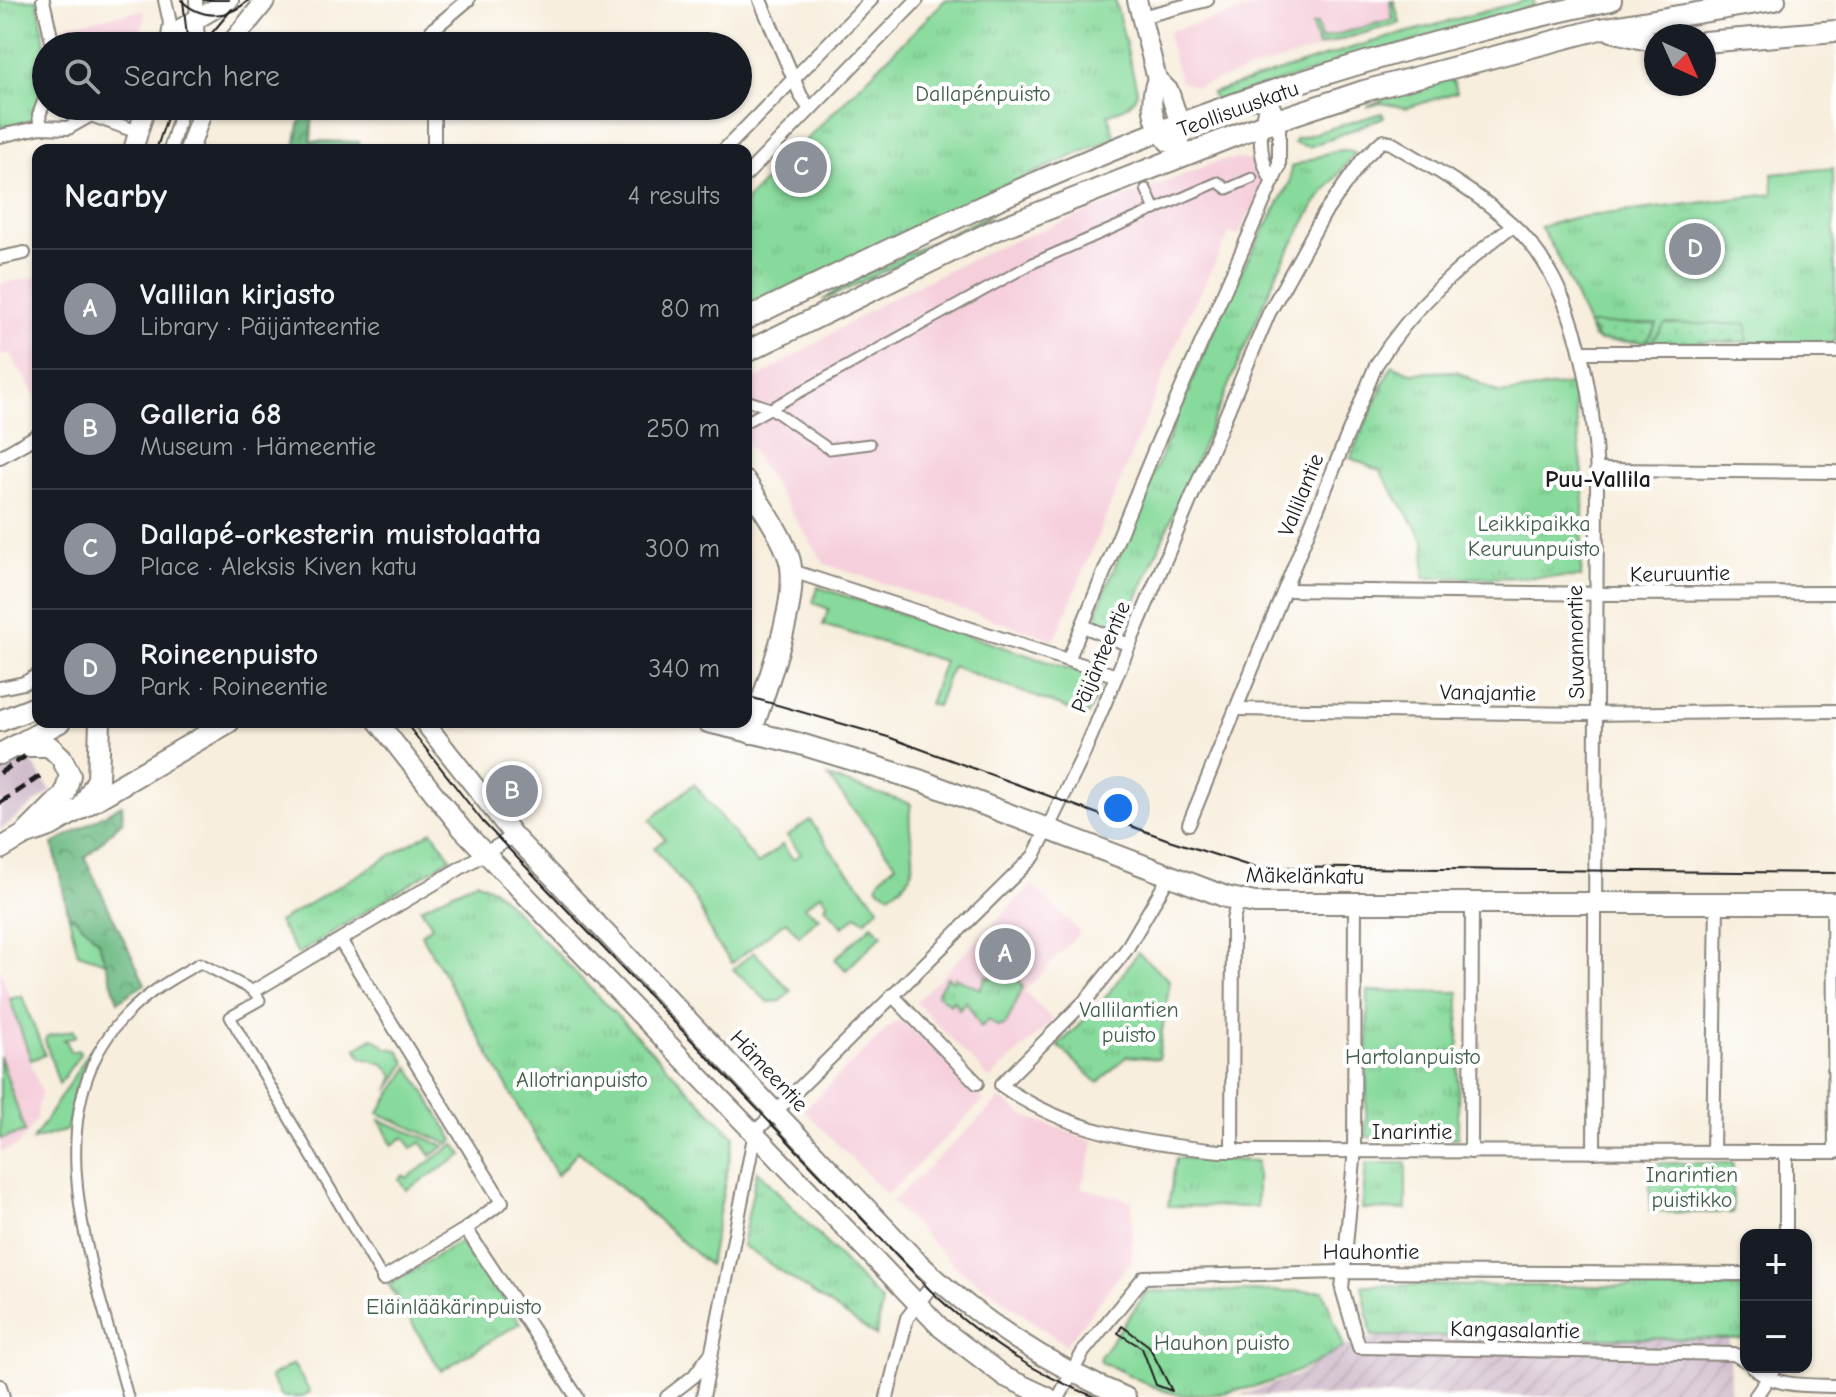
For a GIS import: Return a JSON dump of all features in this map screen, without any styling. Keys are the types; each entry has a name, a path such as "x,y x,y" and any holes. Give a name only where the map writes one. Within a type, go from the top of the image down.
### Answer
{"main road":[{"path":"178,32 229,0"},
{"path":"240,32 266,0"},
{"name":"Teollisuuskatu","path":"752,316 998,199 1180,124 1268,93 1460,35 1611,0"},
{"name":"Teollisuuskatu","path":"752,349 995,230 1180,155 1279,119 1364,91 1600,29 1775,0"},
{"path":"1139,9 1157,79 1169,91 1180,124 1180,155"},
{"path":"1600,29 1644,39"},
{"path":"1716,41 1836,31"},
{"path":"1157,79 1150,96 1159,132 1180,155"},
{"path":"135,141 142,120"},
{"path":"191,144 199,120"},
{"path":"751,733 788,610 792,571 781,540 752,492"},
{"path":"0,721 32,708"},
{"path":"6,748 32,726"},
{"path":"6,748 48,728"},
{"path":"82,807 98,779 96,747 99,728"},
{"path":"0,849 24,835 50,826 219,728"},
{"path":"383,728 455,821 916,1302 981,1361 1048,1397"},
{"name":"Hämeentie","path":"429,728 514,836 936,1280 1070,1373 1126,1397"},
{"name":"Mäkelänkatu","path":"731,728 797,743 919,780 1238,900 1255,903 1835,903"},
{"path":"6,748 49,746 61,757 70,775 65,794 24,835"}],"street":[{"path":"43,0 50,32"},
{"path":"165,0 170,23 168,32"},
{"path":"196,0 198,32"},
{"path":"432,32 468,0"},
{"path":"760,0 810,109"},
{"path":"730,144 871,0"},
{"path":"752,169 917,0"},
{"path":"1139,9 1207,0"},
{"path":"1268,93 1259,126 1263,155 1273,182"},
{"name":"Päijänteentie","path":"1069,658 1198,348 1273,182 1281,155 1279,119 1268,93"},
{"path":"40,120 41,127"},
{"path":"0,136 41,127 68,128 78,120"},
{"path":"104,120 135,141"},
{"path":"172,144 179,120"},
{"path":"434,120 434,144"},
{"name":"Suvannontie","path":"1371,150 1382,141 1391,143 1513,225 1544,266 1569,313 1581,352 1597,470 1594,1152"},
{"name":"Päijänteentie","path":"755,1132 1034,856 1269,313 1324,214 1371,150"},
{"path":"752,418 1033,263 1218,182 1227,189 1252,178"},
{"path":"1146,189 1155,210"},
{"name":"Vallilantie","path":"1189,824 1376,365 1401,326 1442,281 1513,225"},
{"path":"0,258 24,253"},
{"path":"1581,352 1836,352"},
{"path":"752,402 770,408 829,449 870,444"},
{"path":"0,457 32,438"},
{"path":"1597,470 1836,472"},
{"path":"792,571 1114,675"},
{"name":"Keuruuntie","path":"1285,590 1836,593"},
{"path":"1083,626 1127,644"},
{"path":"2,684 24,683 32,678"},
{"name":"Vanajantie","path":"1237,709 1597,714 1836,711"},
{"path":"254,991 514,836"},
{"name":"Inarintie","path":"1170,875 1126,950 1087,999 1001,1085 1032,1104 1089,1129 1171,1146 1232,1151 1835,1152"},
{"path":"1232,1151 1233,920 1238,900"},
{"path":"1344,1272 1354,1151 1355,902"},
{"path":"1471,1152 1472,902"},
{"path":"1713,1152 1717,903"},
{"path":"1835,903 1835,1152"},
{"path":"128,1397 75,1185 75,1132 95,1061 107,1038 124,1016 153,990 200,963 254,991 260,1000 230,1017 383,1279 466,1229 502,1202 340,940"},
{"path":"892,995 977,1083"},
{"path":"703,1397 755,1132"},
{"path":"1786,1152 1786,1229"},
{"path":"466,1229 577,1397"},
{"name":"Hauhontie","path":"1059,1397 1070,1373 1137,1281 1144,1277 1344,1272 1740,1274"},
{"name":"Kangasalantie","path":"1344,1272 1342,1289 1359,1347 1734,1354 1740,1358"},
{"path":"887,1397 907,1318 916,1302 936,1280"},
{"path":"667,1397 694,1376 711,1354"},
{"path":"1760,1373 1765,1378 1792,1385 1836,1386"},
{"path":"1755,1397 1770,1373"},
{"path":"0,1386 3,1397"}],"shaded area":[{"path":"1280,0 1394,0 1400,23 1196,87 1180,81 1168,37 1170,31"},
{"path":"143,10 145,19 141,32 58,32 57,27"},
{"path":"1219,161 1256,161 1262,182 1256,211 1249,214 1238,236 1230,233 1188,316 1055,640 825,564 752,451 752,381 885,301 991,250"},
{"path":"32,277 32,391 10,353 0,356 0,284"},
{"path":"27,755 51,791 0,830 0,766"},
{"path":"1032,885 1080,932 1025,991 1053,1020 990,1079 916,1002"},
{"path":"0,968 41,1093 36,1120 29,1131 17,1146 0,1152"},
{"path":"895,1021 907,1022 984,1100 887,1195 804,1110"},
{"path":"1000,1099 1025,1116 1095,1142 1081,1187 1132,1201 1132,1259 1066,1345 955,1266 892,1202"},
{"path":"1381,1336 1729,1339 1730,1397 1180,1395 1242,1395 1295,1376 1344,1347"}],"green space":[{"path":"0,0 37,0 44,32 32,32 32,118 27,122 0,127"},
{"name":"Dallapénpuisto","path":"945,0 1115,0 1137,90 1130,103 1108,115 1115,138 969,201 752,306 752,194"},
{"path":"1533,0 1534,6 1215,101 1212,93 1361,45"},
{"path":"1394,1 1400,23 1318,46 1312,25 1317,24 1321,39 1393,19 1390,2"},
{"path":"1447,78 1454,82 1457,92 1407,108 1381,103 1367,107 1403,90"},
{"path":"1382,113 1384,117 1309,147 1294,143 1295,139"},
{"path":"301,120 312,120 311,141 359,144 295,144"},
{"path":"1333,151 1355,153 1315,204 1278,270 1127,622 1116,630 1098,618 1098,607 1208,343 1243,268 1290,182 1291,167"},
{"path":"1833,168 1836,341 1832,343 1599,341 1593,337 1558,256 1540,227 1572,218 1773,194 1772,174"},
{"path":"993,213 976,227 822,301 845,284"},
{"path":"1588,324 1657,324 1646,342 1599,341"},
{"path":"1665,324 1747,324 1747,342 1651,342"},
{"name":"Leikkipaikka Keuruunpuisto","path":"1392,365 1411,373 1456,371 1500,394 1572,384 1584,483 1581,577 1424,578 1425,542 1380,471 1350,458"},
{"path":"818,587 1092,676 1100,689 1087,716 952,666 937,706 929,704 944,661 823,625 829,609 813,603"},
{"path":"828,777 911,804 913,866 902,885 889,894 877,887 880,878 896,864"},
{"path":"694,784 758,864 782,845 793,859 801,854 787,836 810,820 835,856 879,907 865,921 857,915 843,927 825,906 828,903 821,894 804,907 819,917 799,936 786,921 732,963 715,941 696,900 654,848 665,839 650,820"},
{"path":"122,805 123,820 85,858 145,984 118,1001 98,940 74,917 69,917 53,844"},
{"path":"432,831 451,858 298,954 278,922"},
{"name":"Allotrianpuisto","path":"476,881 495,890 734,1136 709,1265 578,1151 557,1175 421,934 432,926 421,908"},
{"path":"69,917 74,917 98,940 105,962 78,953"},
{"path":"872,925 882,935 846,970 835,959"},
{"path":"754,952 791,991 781,1001 768,1002 733,969"},
{"name":"Vallilantien puisto","path":"1138,953 1169,980 1159,1059 1127,1056 1098,1083 1058,1046 1102,1002"},
{"path":"1002,965 1012,968 1023,987 1006,1024 998,1027 989,1019 981,1027 966,1001 959,1009 953,1000 950,1004 937,994 947,977 953,981 955,977 980,989 986,976 990,978"},
{"name":"Hartolanpuisto","path":"1368,991 1459,992 1458,1138 1366,1137"},
{"path":"22,996 45,1055 31,1060 10,999"},
{"path":"74,1030 76,1036 63,1040 67,1042 70,1052 79,1050 80,1054 59,1084 45,1040 47,1036"},
{"path":"373,1038 387,1048 398,1050 406,1063 388,1091 394,1076 384,1064 362,1058 356,1048"},
{"path":"93,1046 75,1091 67,1130 33,1140"},
{"path":"0,1056 25,1132 0,1139"},
{"path":"409,1067 454,1140 449,1144 378,1113"},
{"path":"380,1120 445,1146 431,1156 422,1142 412,1148 404,1137 392,1145"},
{"path":"455,1144 463,1155 406,1190 399,1179 404,1175 407,1178"},
{"path":"1176,1158 1257,1161 1257,1207 1168,1206"},
{"path":"1366,1163 1406,1163 1406,1210 1362,1209"},
{"name":"Inarintien puistikko","path":"1650,1163 1733,1163 1733,1213 1650,1212"},
{"path":"757,1170 882,1302 876,1336 742,1245"},
{"name":"Eläinlääkärinpuisto","path":"457,1243 468,1246 520,1323 441,1371 389,1285"},
{"path":"1362,1285 1740,1287 1740,1339 1372,1336"},
{"name":"Hauhon puisto","path":"1323,1291 1344,1347 1287,1376 1246,1389 1203,1395 1171,1393 1101,1362 1100,1357 1146,1293"},
{"path":"293,1364 310,1392 302,1397 281,1397 270,1377"}],"tram line":[{"path":"181,0 197,11 215,15 232,11 249,0"},
{"path":"183,0 186,32"},
{"path":"204,0 229,0"},
{"path":"213,32 232,9"},
{"path":"158,144 166,120"},
{"path":"752,698 888,737 1169,840 1253,867 1836,873"},
{"path":"410,728 483,822 929,1289 966,1322 1006,1351 1095,1397"},
{"path":"1122,1326 1149,1346 1172,1391 1156,1385 1142,1348 1118,1333 1122,1326"}],"railway":[{"path":"0,773 27,755"},
{"path":"0,803 43,774"}],"place":[{"name":"Dallapé-orkesterin muistolaatta","path":"801,167"},
{"name":"Roineenpuisto","path":"1695,249"},
{"name":"Galleria 68","path":"512,791"},
{"name":"Vallilan kirjasto","path":"1005,954"}],"district":[{"name":"Puu-Vallila","path":"1598,479"}]}
